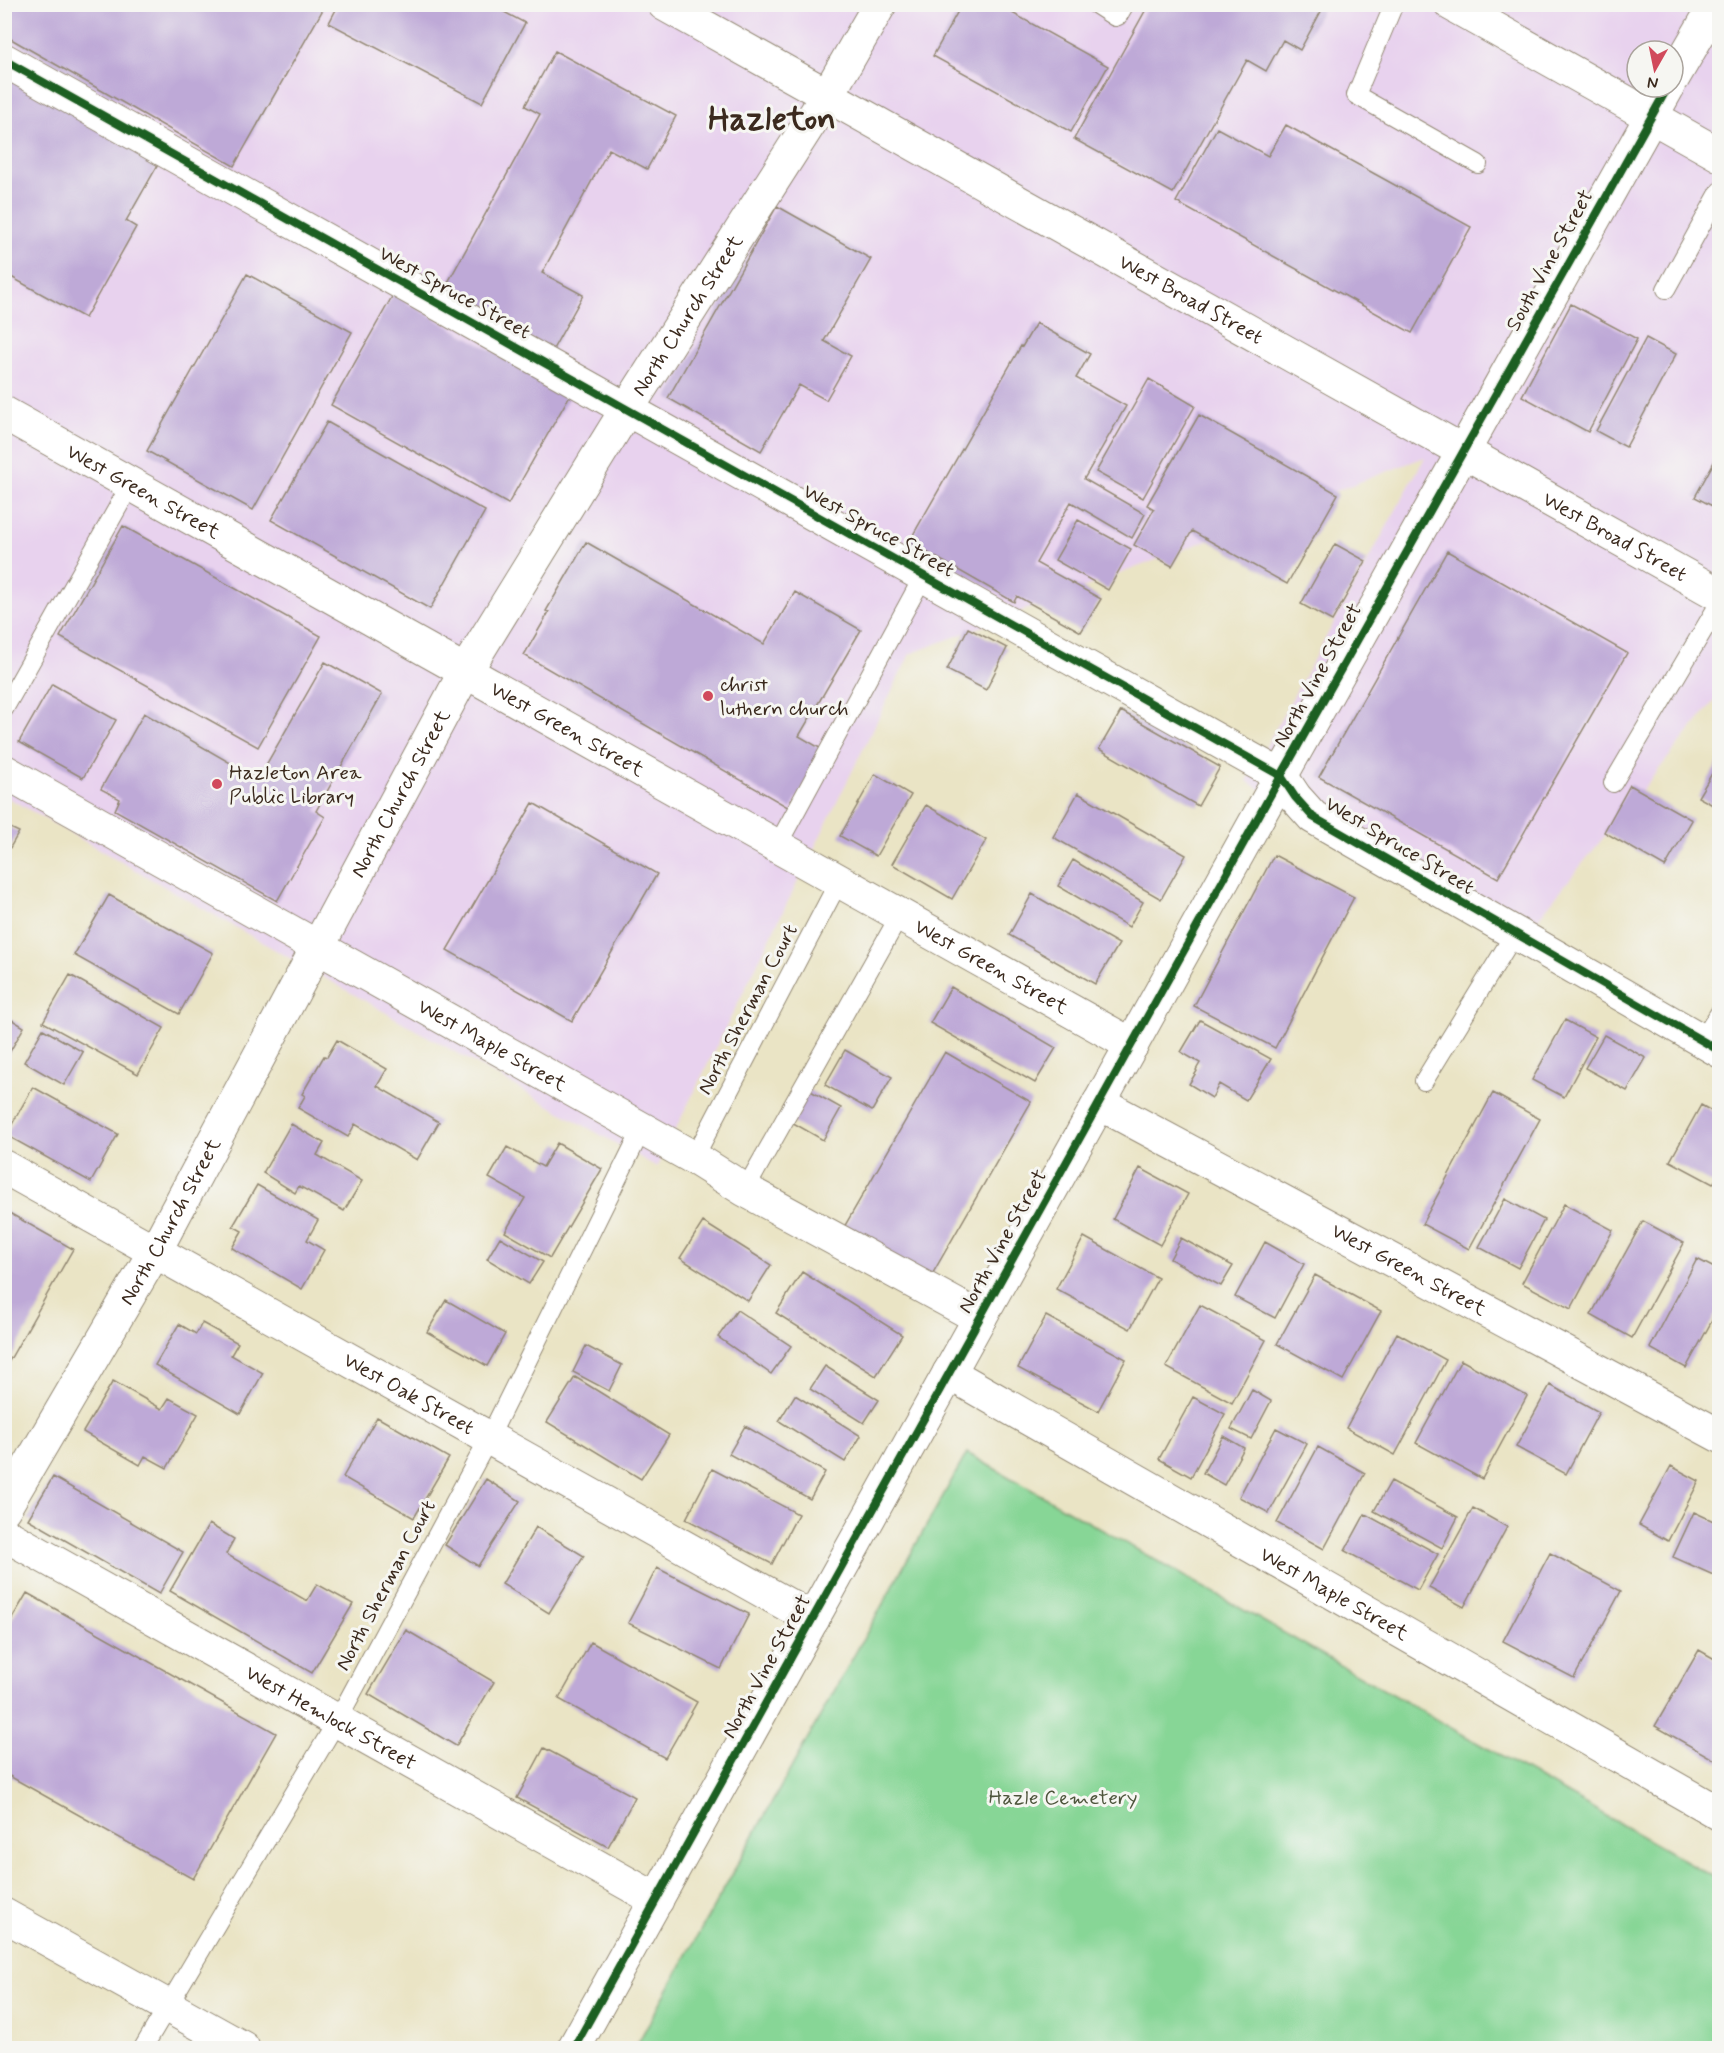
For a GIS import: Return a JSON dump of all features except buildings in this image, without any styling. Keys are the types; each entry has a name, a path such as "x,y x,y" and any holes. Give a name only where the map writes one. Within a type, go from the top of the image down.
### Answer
{"main road":[{"name":"West Broad Street","path":"664,4 1719,595"},
{"name":"North Church Street","path":"4,1509 155,1251 465,672 627,409 827,96 880,4"},
{"path":"1451,4 1719,155"},
{"path":"1685,57 1716,4"},
{"name":"West Spruce Street","path":"4,60 1281,776 1312,817 1711,1046"},
{"name":"South Vine Street","path":"1462,452 1661,99"},
{"name":"West Green Street","path":"4,413 1132,1045"},
{"name":"North Vine Street","path":"574,2049 1462,452"},
{"name":"West Maple Street","path":"4,771 694,1158 745,1190 980,1318"},
{"name":"West Green Street","path":"1100,1103 1719,1436"},
{"name":"West Oak Street","path":"4,1167 813,1619"},
{"name":"West Maple Street","path":"949,1373 1719,1814"},
{"name":"West Hemlock Street","path":"4,1534 657,1900"},
{"path":"4,1915 243,2049"}],"lane":[{"path":"1095,4 1115,17 1125,4"},
{"path":"1394,4 1356,95 1478,164"},
{"path":"1666,289 1719,191"},
{"path":"4,709 131,484"},
{"path":"777,846 924,575"},
{"path":"1613,783 1719,602"},
{"name":"North Sherman Court","path":"694,1158 839,881"},
{"path":"745,1190 900,915"},
{"path":"1424,1080 1515,933"},
{"path":"1711,1046 1719,1012"},
{"name":"North Sherman Court","path":"143,2049 337,1721 489,1438 642,1129"}],"shaded area":[{"path":"5,5 1719,5 1719,695 1518,943 1247,781 1425,457 910,654 657,1167 5,796"}],"green space":[{"name":"Hazle Cemetery","path":"967,1453 1719,1880 1719,2048 635,2048"}],"cycle path":[{"path":"4,60 1281,776 1295,797 1313,817 1720,1051"},
{"path":"574,2048 1281,776 1661,99"}],"place":[{"name":"christ luthern church","path":"708,696"},
{"name":"Hazleton Area Public Library","path":"217,784"}],"district":[{"name":"Hazleton","path":"772,117"}]}
